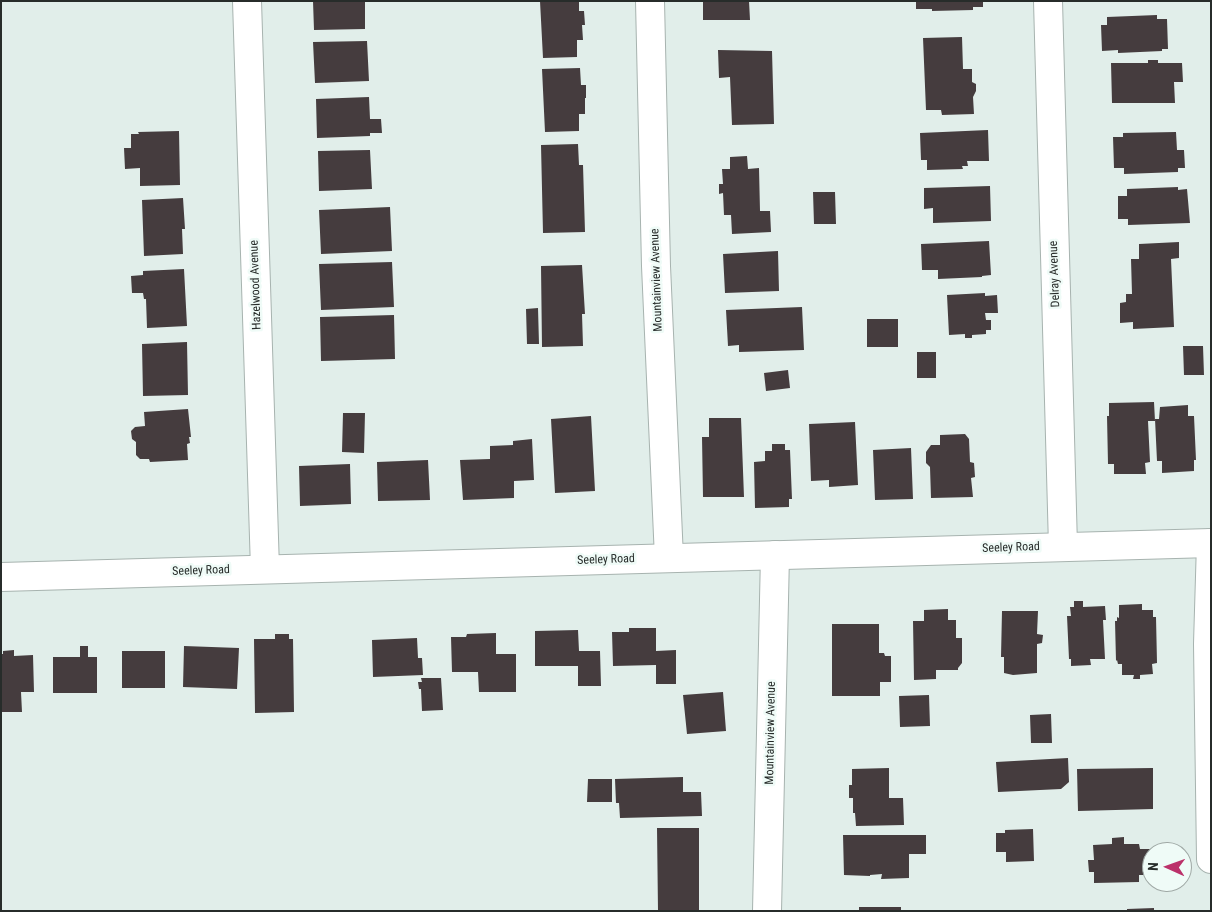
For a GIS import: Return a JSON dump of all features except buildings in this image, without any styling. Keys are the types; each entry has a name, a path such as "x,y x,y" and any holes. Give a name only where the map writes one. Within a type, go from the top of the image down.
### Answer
{"street":[{"name":"Hazelwood Avenue","path":"247,1 266,569"},
{"name":"Mountainview Avenue","path":"650,1 656,266 668,558"},
{"name":"Delray Avenue","path":"1048,1 1063,546"},
{"name":"Seeley Road","path":"1,577 1211,543"},
{"path":"1211,543 1208,644 1211,859"},
{"name":"Mountainview Avenue","path":"767,911 775,554"}]}
